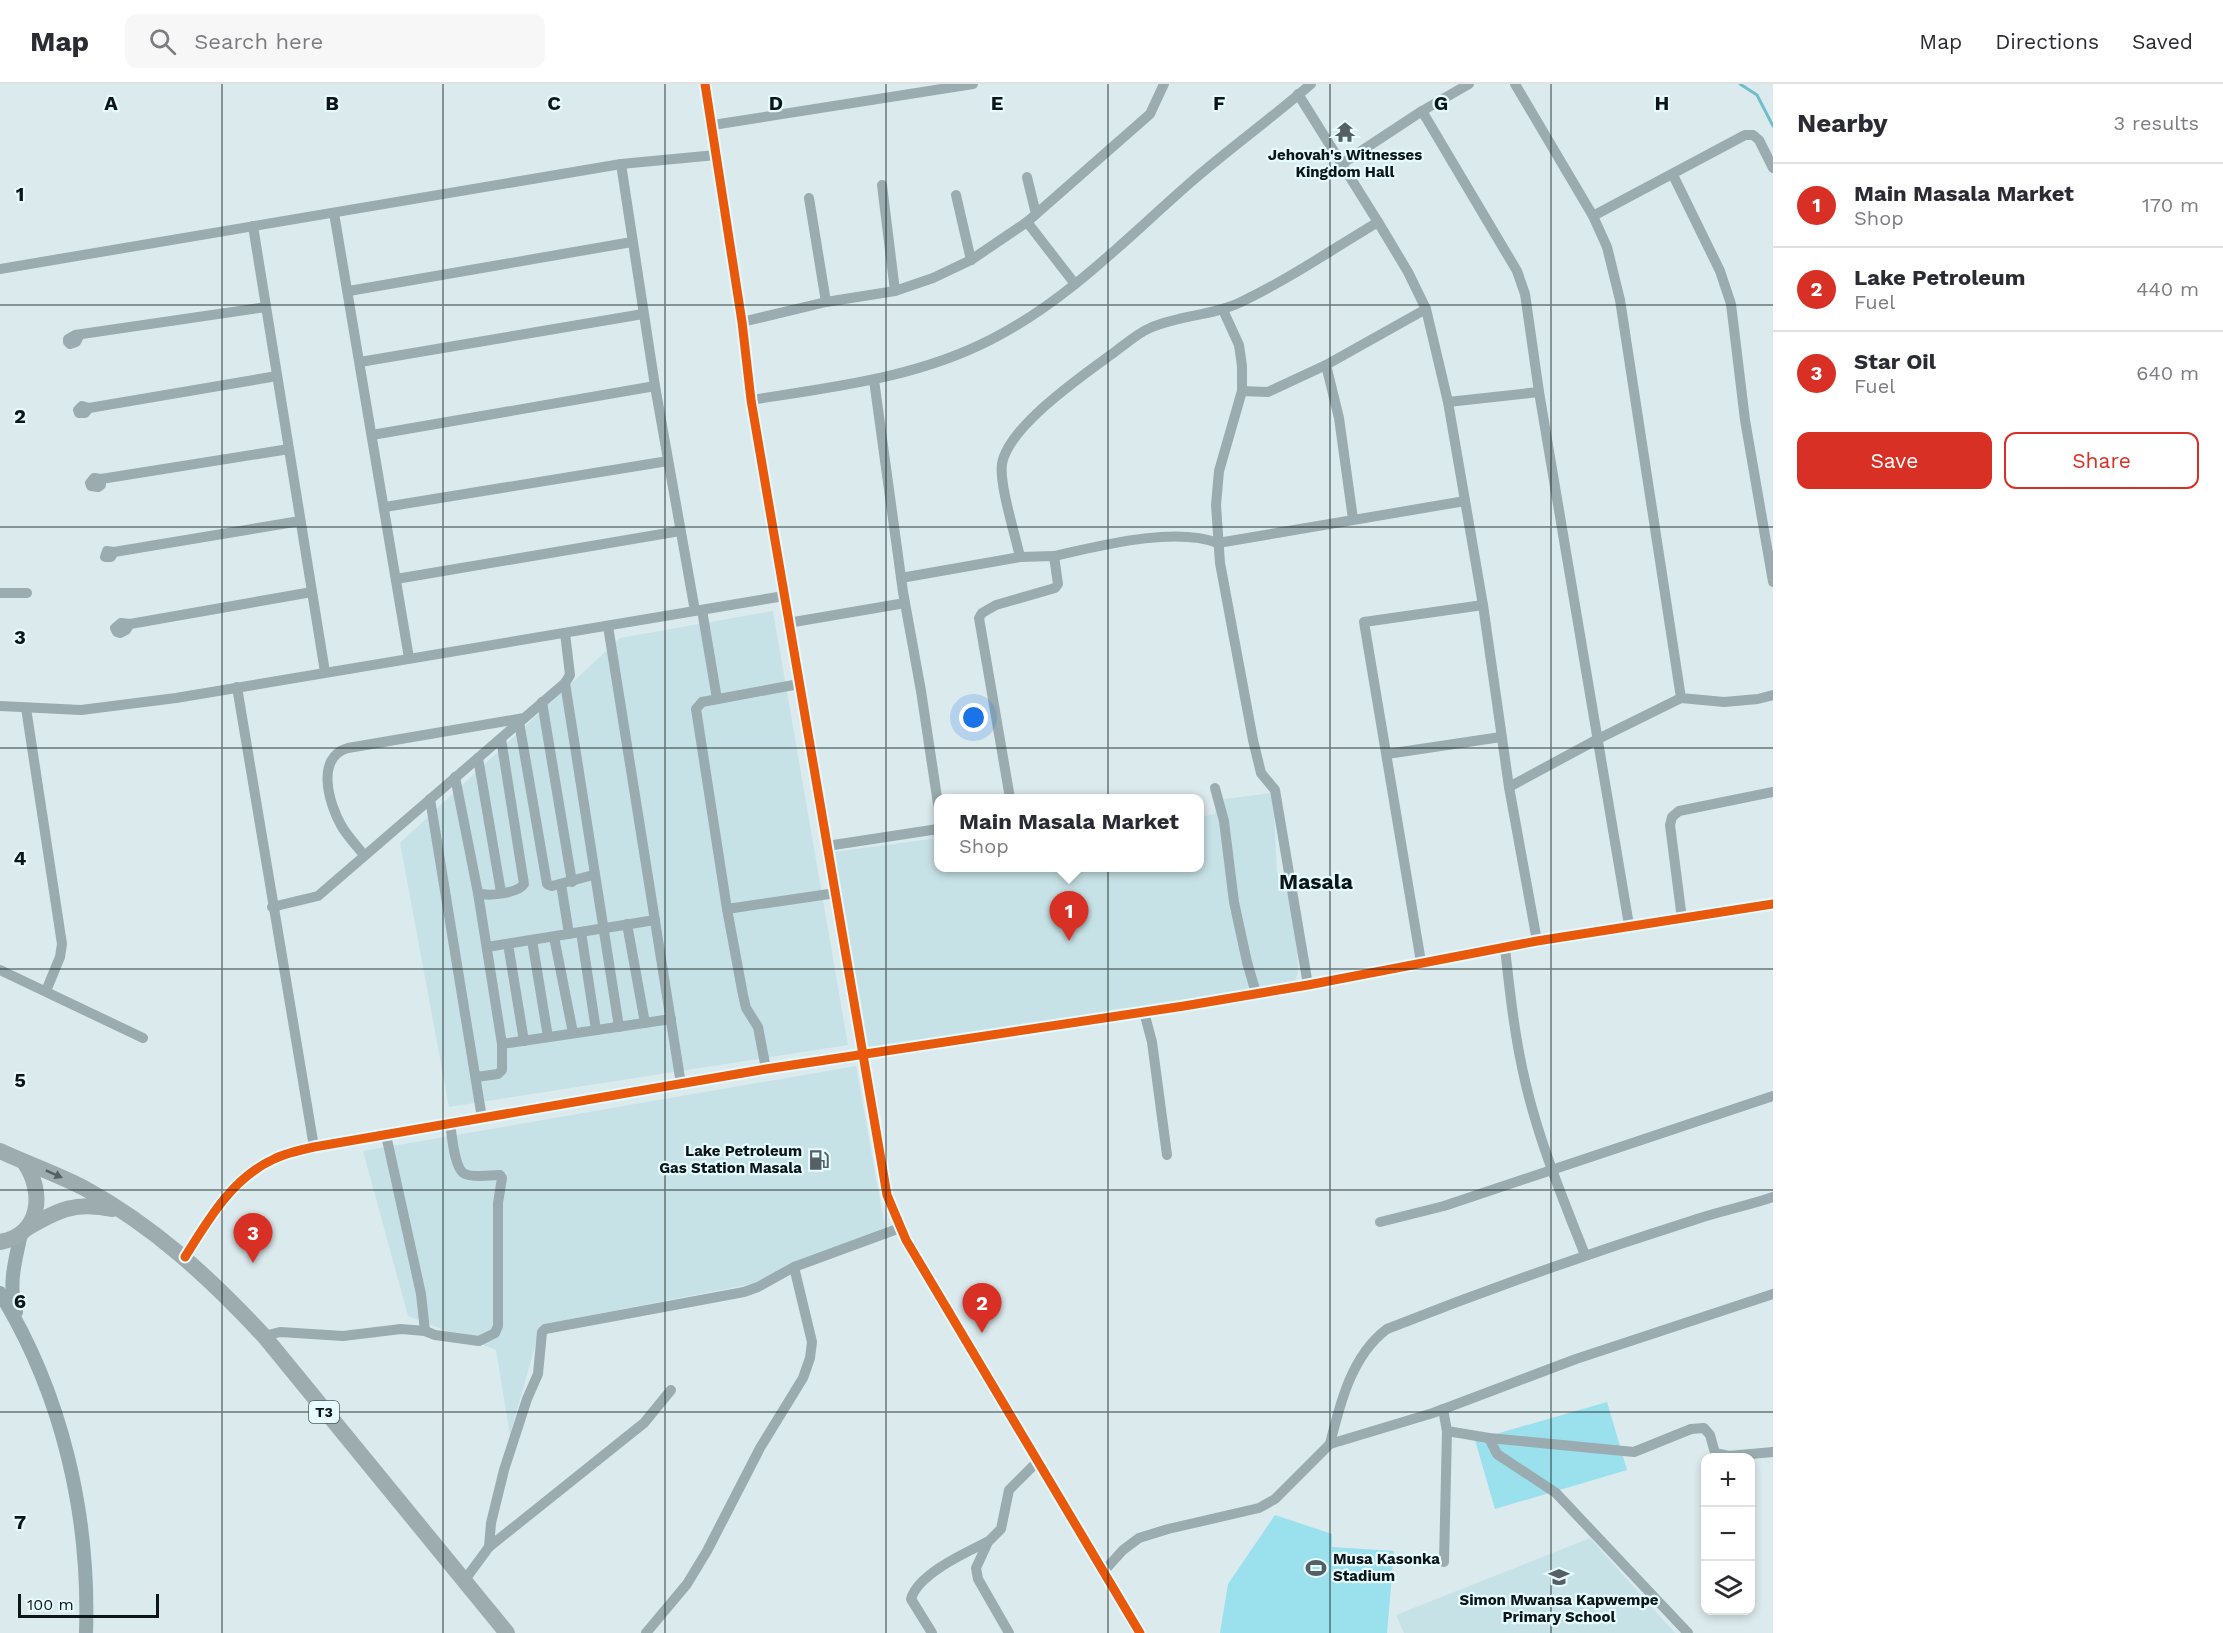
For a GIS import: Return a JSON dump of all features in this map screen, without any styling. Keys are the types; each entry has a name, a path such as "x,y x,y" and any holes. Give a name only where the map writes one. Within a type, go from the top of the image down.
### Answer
{"highway":[{"name":"T3","path":"0,1151 67,1179 121,1211 185,1257 225,1294 264,1336 507,1633"},
{"path":"24,1162 34,1178 37,1200 35,1212 24,1231"},
{"name":"T3","path":"0,1242 24,1231 54,1212 80,1205 96,1205 121,1211"}],"main road":[{"path":"24,1231 12,1274 13,1300 22,1328 50,1394 67,1450 78,1507 86,1633"},
{"path":"0,1293 22,1328"}],"street":[{"path":"705,84 742,322 751,400 885,1185 906,1240 1140,1633"},
{"path":"712,124 974,84"},
{"path":"742,322 826,302 895,291 933,278 971,260 1031,218 1150,114 1164,84"},
{"path":"1343,163 1422,111 1469,84"},
{"path":"1515,84 1593,216 1607,247 1620,300 1681,698"},
{"path":"751,400 874,380 926,366 992,339 1028,319 1075,284 1230,147 1308,85"},
{"path":"1298,94 1343,163 1408,272 1426,309 1448,402 1482,605 1509,787 1536,941"},
{"path":"1422,111 1517,272 1525,294 1539,392 1629,925"},
{"path":"1593,216 1745,135 1753,135 1758,140 1773,168"},
{"path":"0,269 621,164 716,155"},
{"path":"621,164 643,314 680,531 717,699"},
{"path":"1673,175 1720,271 1731,304 1745,420 1773,582"},
{"path":"1027,177 1031,218 1075,284"},
{"path":"882,185 895,291"},
{"path":"956,195 971,260"},
{"path":"809,198 826,302"},
{"path":"334,213 349,291 409,658"},
{"path":"1020,557 1002,479 1002,463 1010,445 1023,428 1087,372 1149,328 1223,310 1282,280 1378,222"},
{"path":"253,226 325,672"},
{"path":"349,291 632,242"},
{"path":"79,336 266,307"},
{"path":"1242,391 1268,392 1326,365 1426,309"},
{"path":"1223,310 1239,345 1242,391 1219,471 1216,505 1220,563 1253,740 1261,773 1275,790 1308,985"},
{"path":"360,362 643,314"},
{"path":"1326,365 1339,418 1353,519"},
{"path":"88,408 277,376"},
{"path":"874,380 901,578 937,794"},
{"path":"372,435 655,386"},
{"path":"1448,402 1539,392"},
{"path":"101,479 289,449"},
{"path":"385,507 668,460"},
{"path":"901,578 1020,557 1053,556 1169,535 1205,538 1218,543 1465,501"},
{"path":"114,552 300,520"},
{"path":"396,579 680,531"},
{"path":"1009,794 979,618 982,613 996,605 1055,588 1058,584 1053,556"},
{"path":"129,624 312,592"},
{"path":"0,593 27,593"},
{"path":"0,706 81,710 105,708 784,596"},
{"path":"788,623 905,603"},
{"path":"1421,962 1364,622 1482,605"},
{"path":"608,626 681,1084"},
{"path":"272,907 318,896 564,683 570,675 565,633"},
{"path":"564,683 619,1027"},
{"path":"766,1069 758,1027 746,1008 743,995 696,715 698,705 717,699 799,684"},
{"path":"237,687 272,907 314,1147"},
{"path":"1509,787 1598,738 1681,698 1724,702 1758,699 1773,695"},
{"path":"543,702 566,883 596,1030"},
{"path":"26,708 62,944 60,957 46,991"},
{"path":"522,720 546,882 552,886 593,875"},
{"path":"364,855 342,828 334,810 327,771 332,758 337,753 348,748 522,720"},
{"path":"1387,754 1501,737"},
{"path":"478,893 484,895 518,890 524,884 501,739"},
{"path":"478,758 501,892"},
{"path":"455,777 478,893 502,1044 502,1070 498,1074 476,1077"},
{"path":"1215,788 1224,821 1234,902 1246,962 1256,993"},
{"path":"1682,919 1670,825 1672,817 1679,811 1773,792"},
{"path":"430,799 482,1118"},
{"path":"827,846 934,830"},
{"path":"727,909 836,893"},
{"path":"185,1257 227,1194 249,1174 273,1159 314,1147 766,1069 863,1056 1308,985 1536,941 1773,904"},
{"path":"487,947 655,920"},
{"path":"627,924 645,1023"},
{"path":"554,936 573,1034"},
{"path":"531,940 548,1037"},
{"path":"508,944 524,1041"},
{"path":"1505,948 1515,1035 1526,1086 1551,1170 1585,1255"},
{"path":"0,970 143,1038"},
{"path":"1144,1012 1152,1042 1167,1155"},
{"path":"502,1044 671,1019"},
{"path":"1380,1222 1444,1206 1773,1096"},
{"path":"264,1336 280,1332 343,1336 401,1329 479,1341 495,1333 498,1326 498,1203 502,1178 500,1175 470,1175 461,1171 457,1164 450,1123"},
{"path":"387,1135 421,1294 425,1331"},
{"path":"1330,1444 1340,1403 1363,1353 1374,1338 1387,1329 1491,1288 1585,1255 1773,1197"},
{"path":"489,1547 491,1523 504,1470 527,1399 538,1374 542,1332 545,1329 744,1292 794,1268 900,1228"},
{"path":"646,1633 687,1584 707,1551 766,1438 802,1378 810,1358 812,1342 794,1268"},
{"path":"1103,1572 1123,1550 1139,1538 1168,1528 1259,1508 1275,1499 1330,1444 1443,1409 1613,1346 1773,1294"},
{"path":"464,1581 489,1547 644,1423 671,1390"},
{"path":"1443,1409 1447,1431 1444,1562"},
{"path":"1447,1431 1489,1438 1634,1452 1691,1428 1704,1428 1710,1435 1715,1453 1729,1456 1773,1452"},
{"path":"1489,1438 1497,1454 1556,1493 1688,1633"},
{"path":"1009,1633 978,1579 976,1568 988,1542 1001,1528 1005,1518 1005,1502 1009,1490 1038,1461"},
{"path":"932,1633 911,1599 913,1592 940,1568 988,1542"}],"shaded area":[{"path":"773,611 848,1045 449,1107 400,843 620,638"},
{"path":"1273,793 1277,873 1295,909 1298,973 1292,989 863,1053 826,853 934,839 934,872 1204,872 1204,816 1215,814 1216,800"},
{"path":"856,1066 885,1228 757,1283 541,1325 510,1435 496,1350 408,1316 363,1151"},
{"path":"1607,1402 1627,1470 1495,1509 1475,1440"},
{"name":"Musa Kasonka Stadium","path":"1275,1515 1332,1534 1332,1547 1394,1551 1387,1633 1220,1633 1228,1584"},
{"name":"Simon Mwansa Kapwempe Primary School","path":"1590,1538 1675,1633 1404,1633 1396,1615"}],"waterway":[{"path":"1740,84 1757,95 1773,126"}],"cycle path":[{"path":"705,84 742,322 751,400 887,1195 906,1240 1140,1633"},
{"path":"185,1257 222,1201 246,1177 259,1167 279,1157 309,1148 766,1069 1184,1006 1308,985 1537,941 1773,904"}],"place":[{"name":"Jehovah's Witnesses Kingdom Hall","path":"1345,132"},
{"name":"Main Masala Market","path":"1069,941"},
{"name":"Lake Petroleum Gas Station Masala","path":"819,1160"},
{"name":"Star Oil","path":"253,1263"},
{"name":"Lake Petroleum","path":"982,1333"},
{"name":"Musa Kasonka Stadium","path":"1316,1568"},
{"name":"Simon Mwansa Kapwempe Primary School","path":"1559,1577"}],"district":[{"name":"Masala","path":"1316,881"}]}
